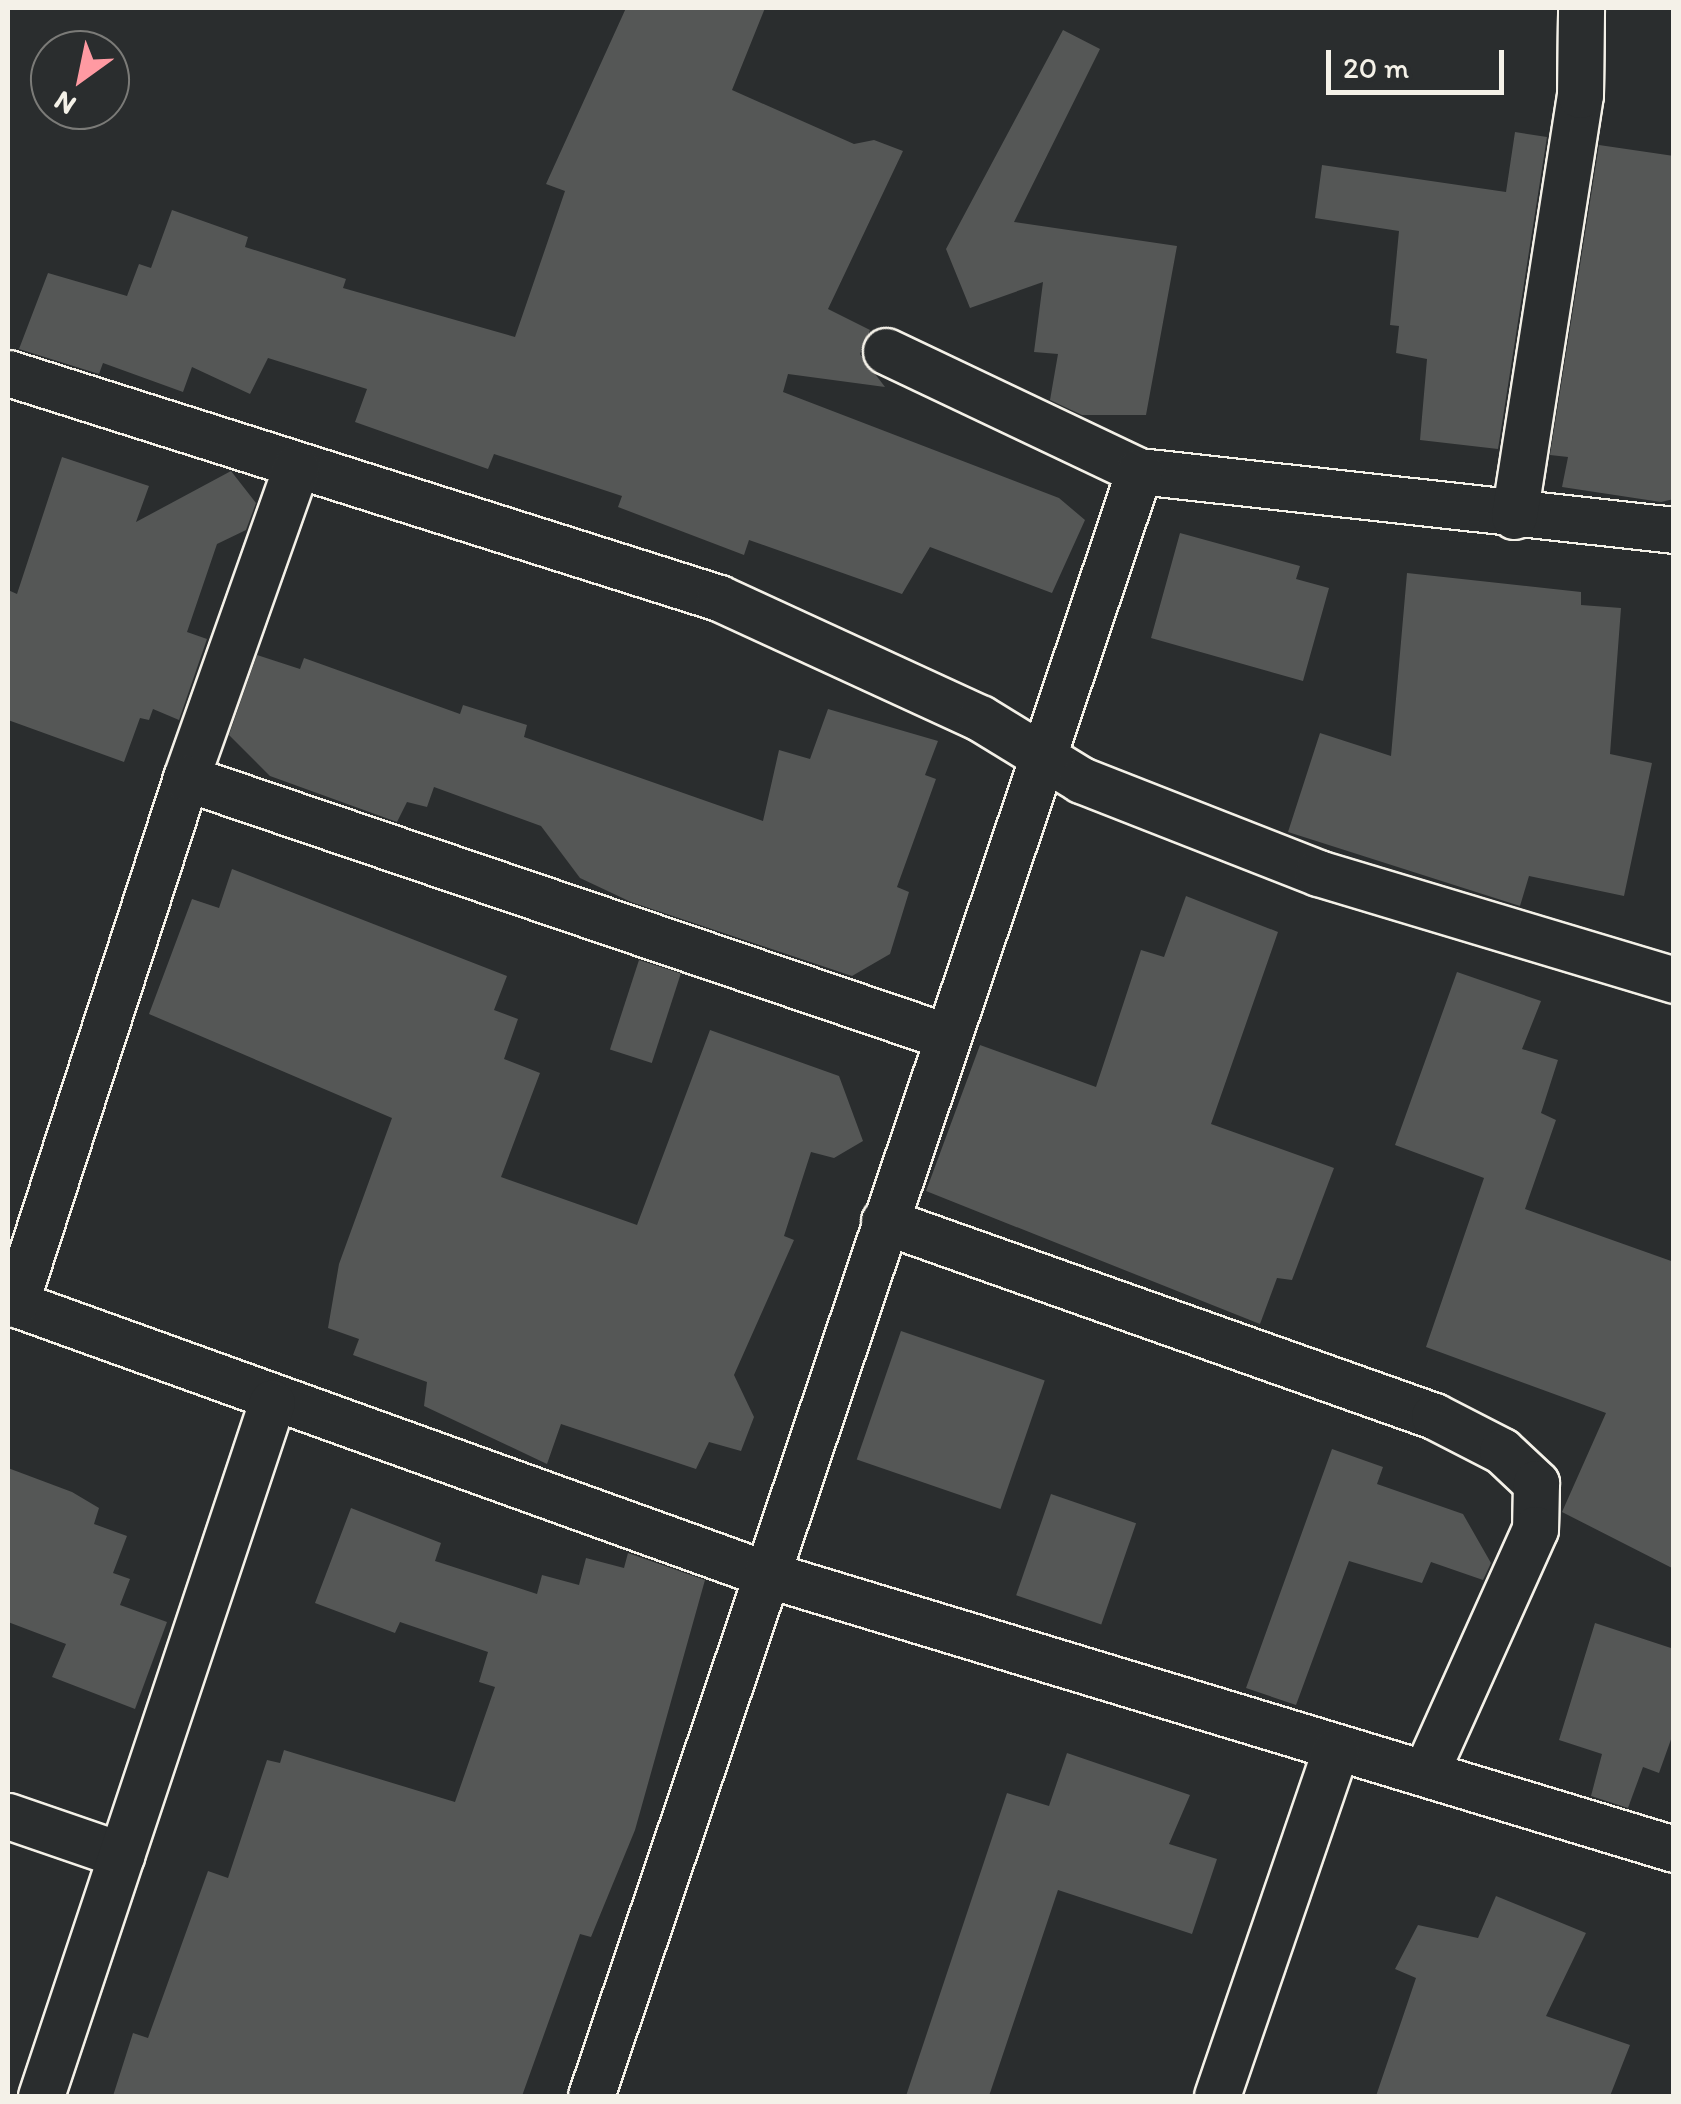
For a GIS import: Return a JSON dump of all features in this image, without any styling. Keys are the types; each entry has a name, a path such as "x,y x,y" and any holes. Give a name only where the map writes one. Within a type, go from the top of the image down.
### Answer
{"street":[{"path":"1514,516 1580,95 1581,8"},
{"path":"886,351 1139,470 1514,516 1674,530"},
{"path":"8,372 296,467 719,598 980,718 1044,761 1318,872 1674,980"},
{"path":"296,467 186,778 11,1303 272,1402 766,1574 1336,1751 1426,1772 1674,1849"},
{"path":"591,2096 945,1036 1044,761 1139,470"},
{"path":"186,778 945,1036"},
{"path":"884,1221 1434,1416 1502,1451 1536,1483 1535,1529 1426,1772"},
{"path":"40,2096 272,1402"},
{"path":"1217,2096 1336,1751"},
{"path":"8,1816 121,1855"}],"building":[{"path":"626,8 765,8 732,90 854,144 874,140 903,151 828,309 870,330 860,354 885,387 788,374 783,392 1059,498 1085,520 1052,593 930,547 902,594 749,540 744,555 618,507 622,496 494,454 488,469 355,422 367,389 268,358 250,394 192,367 183,392 103,363 99,374 19,349 48,273 127,296 139,264 151,268 172,210 248,237 245,247 346,279 343,288 515,337 565,191 546,184"},
{"path":"1063,30 1100,49 1014,222 1177,246 1146,415 1082,415 1050,400 1058,354 1034,352 1043,282 970,308 946,249"},
{"path":"1515,132 1547,137 1498,449 1420,440 1427,359 1396,353 1399,326 1390,325 1399,231 1315,218 1322,165 1506,192"},
{"path":"1599,145 1674,156 1674,499 1661,502 1562,487 1568,457 1550,455"},
{"path":"62,457 149,486 136,522 231,471 256,503 246,530 217,544 187,632 207,639 179,720 153,709 149,720 140,718 124,762 8,720 8,590 17,594"},
{"path":"1180,533 1300,566 1296,579 1329,588 1303,681 1151,638"},
{"path":"1407,573 1581,592 1581,605 1621,608 1610,754 1652,763 1624,896 1529,876 1520,906 1288,832 1320,733 1391,756"},
{"path":"257,655 300,669 304,658 460,714 463,705 527,725 524,737 763,821 779,750 810,759 828,709 938,741 925,775 936,779 897,887 909,892 890,954 852,976 631,902 580,878 541,826 434,787 427,807 407,802 397,822 270,776 229,735"},
{"path":"232,869 507,976 494,1010 518,1019 504,1059 540,1073 501,1177 637,1225 710,1030 839,1076 863,1141 834,1158 811,1152 784,1236 794,1240 734,1375 754,1417 741,1451 709,1442 696,1469 561,1424 547,1464 424,1406 427,1382 353,1355 359,1339 328,1328 339,1264 392,1118 149,1014 192,899 219,908"},
{"path":"1186,896 1278,932 1211,1124 1334,1168 1292,1280 1277,1278 1260,1324 926,1191 980,1045 1096,1087 1141,950 1164,957"},
{"path":"639,960 681,974 652,1063 610,1049"},
{"path":"1457,972 1541,1001 1522,1049 1558,1060 1541,1113 1556,1120 1525,1209 1674,1262 1674,1569 1562,1512 1606,1413 1426,1347 1484,1178 1395,1145"},
{"path":"901,1331 1045,1380 1000,1509 857,1460"},
{"path":"1332,1449 1383,1467 1377,1484 1463,1514 1491,1563 1483,1580 1431,1562 1422,1583 1349,1561 1296,1705 1246,1688"},
{"path":"8,1468 72,1492 99,1508 94,1524 127,1536 113,1573 130,1579 120,1605 167,1622 135,1709 52,1677 66,1644 8,1622"},
{"path":"1051,1494 1136,1523 1101,1624 1016,1595"},
{"path":"351,1508 441,1543 435,1561 537,1594 542,1575 579,1585 586,1558 624,1568 628,1553 705,1580 635,1830 591,1937 580,1934 522,2096 113,2096 133,2033 148,2038 208,1871 228,1878 267,1760 280,1763 284,1750 455,1802 495,1687 479,1682 488,1652 400,1622 395,1633 315,1603"},
{"path":"1595,1623 1674,1649 1674,1731 1659,1773 1643,1767 1628,1808 1591,1796 1602,1754 1559,1740"},
{"path":"1067,1753 1190,1795 1169,1844 1217,1859 1192,1934 1058,1890 989,2096 906,2096 1007,1793 1049,1806"},
{"path":"1496,1896 1586,1933 1546,2016 1630,2045 1610,2096 1376,2096 1416,1978 1395,1969 1418,1925 1478,1938"}]}
